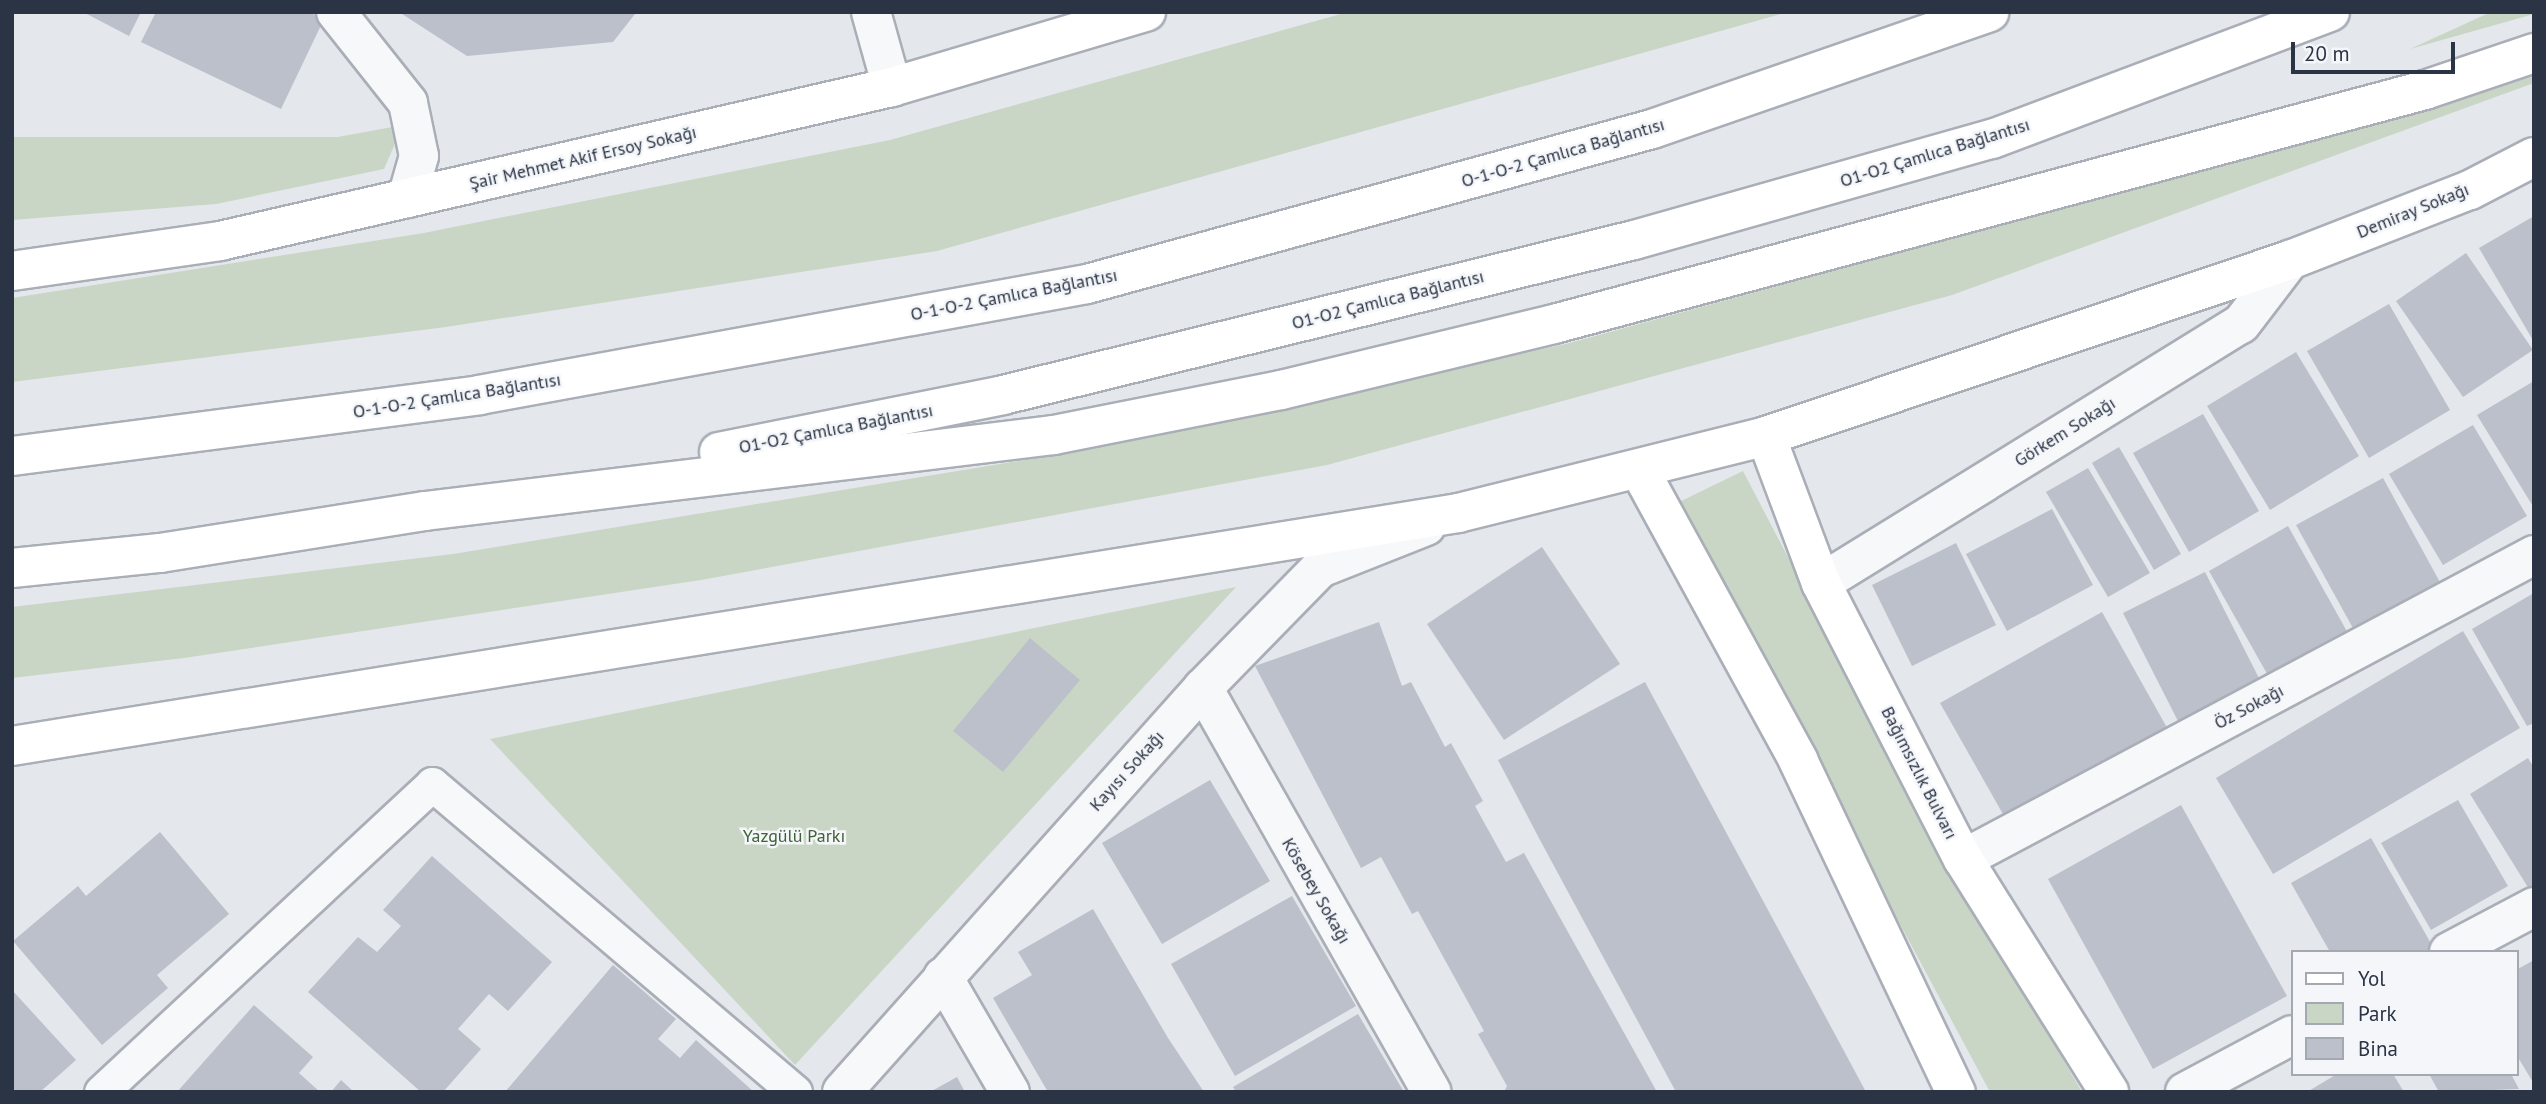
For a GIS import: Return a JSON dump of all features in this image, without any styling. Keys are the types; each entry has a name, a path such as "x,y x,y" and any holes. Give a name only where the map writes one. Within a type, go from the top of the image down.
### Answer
{"main road":[{"name":"Şair Mehmet Akif Ersoy Sokağı","path":"12,271 220,241 892,87 1146,12"},
{"name":"O-1-O-2 Çamlıca Bağlantısı","path":"12,456 479,395 1087,284 1652,129 1989,12"},
{"name":"O1-O2 Çamlıca Bağlantısı","path":"425,511 1003,395 1634,240 1992,139 2330,12"},
{"path":"12,568 160,553 425,511 1055,435 1281,390 1554,324 2425,90 2534,53"},
{"name":"Demiray Sokağı","path":"12,746 1458,513 1766,436 2290,260 2470,190 2534,157"},
{"name":"Bağımsızlık Bulvarı","path":"1766,436 1821,583 1963,859 2109,1092"},
{"path":"1639,469 1798,760 1956,1092"}],"street":[{"path":"335,12 408,103 419,156 407,198"},
{"path":"871,12 892,87"},
{"name":"Görkem Sokağı","path":"1821,583 2241,324 2290,260"},
{"name":"Kayısı Sokağı","path":"842,1092 1203,688 1320,568 1458,513"},
{"name":"Öz Sokağı","path":"1963,859 2534,555"},
{"name":"Kösebey Sokağı","path":"1203,688 1432,1092"},
{"path":"2453,950 2534,906"},
{"path":"943,977 1010,1092"},
{"path":"2185,1092 2290,1036"}],"lane":[{"path":"101,1092 432,784 795,1092"}],"green space":[{"path":"1348,12 1788,12 937,251 446,327 12,382 12,298 424,233 890,140"},
{"path":"2491,12 2534,14 2410,49"},
{"path":"2534,74 2534,83 1952,295 1327,465 701,580 184,658 12,678 12,607 453,554 1043,457 1566,344 2411,113"},
{"path":"403,125 384,169 216,204 12,220 12,137 338,137"},
{"path":"1743,471 1947,862 2082,1092 1990,1092 1675,504"},
{"name":"Yazgülü Parkı","path":"1236,587 795,1065 490,739"}],"building":[{"path":"83,12 141,12 129,36"},
{"path":"156,12 309,12 324,19 281,109 141,42"},
{"path":"399,12 635,14 613,42 467,56"},
{"path":"2534,216 2534,342 2479,248"},
{"path":"2466,253 2533,350 2463,397 2396,301"},
{"path":"2389,304 2450,410 2369,458 2307,351"},
{"path":"2296,352 2359,456 2270,510 2207,406"},
{"path":"2534,381 2534,508 2477,415"},
{"path":"2203,414 2259,511 2189,552 2133,453"},
{"path":"2473,425 2527,516 2443,565 2389,474"},
{"path":"2119,447 2181,554 2154,570 2092,463"},
{"path":"2088,468 2150,573 2108,597 2046,492"},
{"path":"2383,478 2441,584 2354,630 2296,525"},
{"path":"2052,509 2093,585 2007,631 1966,554"},
{"path":"2288,526 2349,635 2270,679 2209,571"},
{"path":"1956,543 1996,625 1912,666 1872,585"},
{"path":"1542,547 1620,664 1504,740 1427,624"},
{"path":"2205,572 2263,686 2181,727 2123,613"},
{"path":"2534,593 2534,723 2527,726 2472,629"},
{"path":"2102,612 2170,733 2008,823 1940,703"},
{"path":"1379,622 1402,686 1411,682 1445,747 1451,743 1483,801 1475,806 1506,862 1524,853 1657,1092 1504,1092 1507,1086 1478,1034 1484,1031 1418,911 1412,914 1381,857 1361,868 1255,666"},
{"path":"2463,631 2520,728 2273,874 2216,778"},
{"path":"1030,638 1080,680 1003,772 953,731"},
{"path":"1645,682 1866,1092 1676,1092 1540,840 1498,760"},
{"path":"2528,758 2534,768 2534,886 2529,889 2470,794"},
{"path":"1210,780 1270,881 1162,944 1102,843"},
{"path":"2458,800 2508,886 2431,930 2381,843"},
{"path":"2181,805 2287,996 2153,1069 2048,879"},
{"path":"160,832 229,914 157,975 168,988 102,1045 13,941 78,886 86,896"},
{"path":"2371,838 2433,947 2428,950 2329,950 2291,883"},
{"path":"432,856 552,962 508,1011 489,994 458,1029 481,1049 443,1092 421,1092 308,992 358,937 377,952 401,926 383,910"},
{"path":"1292,896 1356,1006 1235,1076 1171,964"},
{"path":"1093,909 1168,1038 1204,1092 1048,1092 993,998 1032,975 1018,952"},
{"path":"2534,960 2534,1084 2518,1057 2518,969"},
{"path":"613,965 676,1019 658,1039 680,1058 696,1040 754,1092 505,1092"},
{"path":"12,990 76,1060 40,1092 12,1092"},
{"path":"254,1005 313,1057 299,1073 320,1092 177,1092"},
{"path":"1358,1014 1404,1092 1236,1092 1233,1087"},
{"path":"2334,1076 2394,1076 2404,1092 2307,1092"},
{"path":"2430,1076 2512,1076 2519,1089 2439,1092"},
{"path":"957,1077 965,1092 930,1092"},
{"path":"341,1080 354,1092 331,1092"}]}
